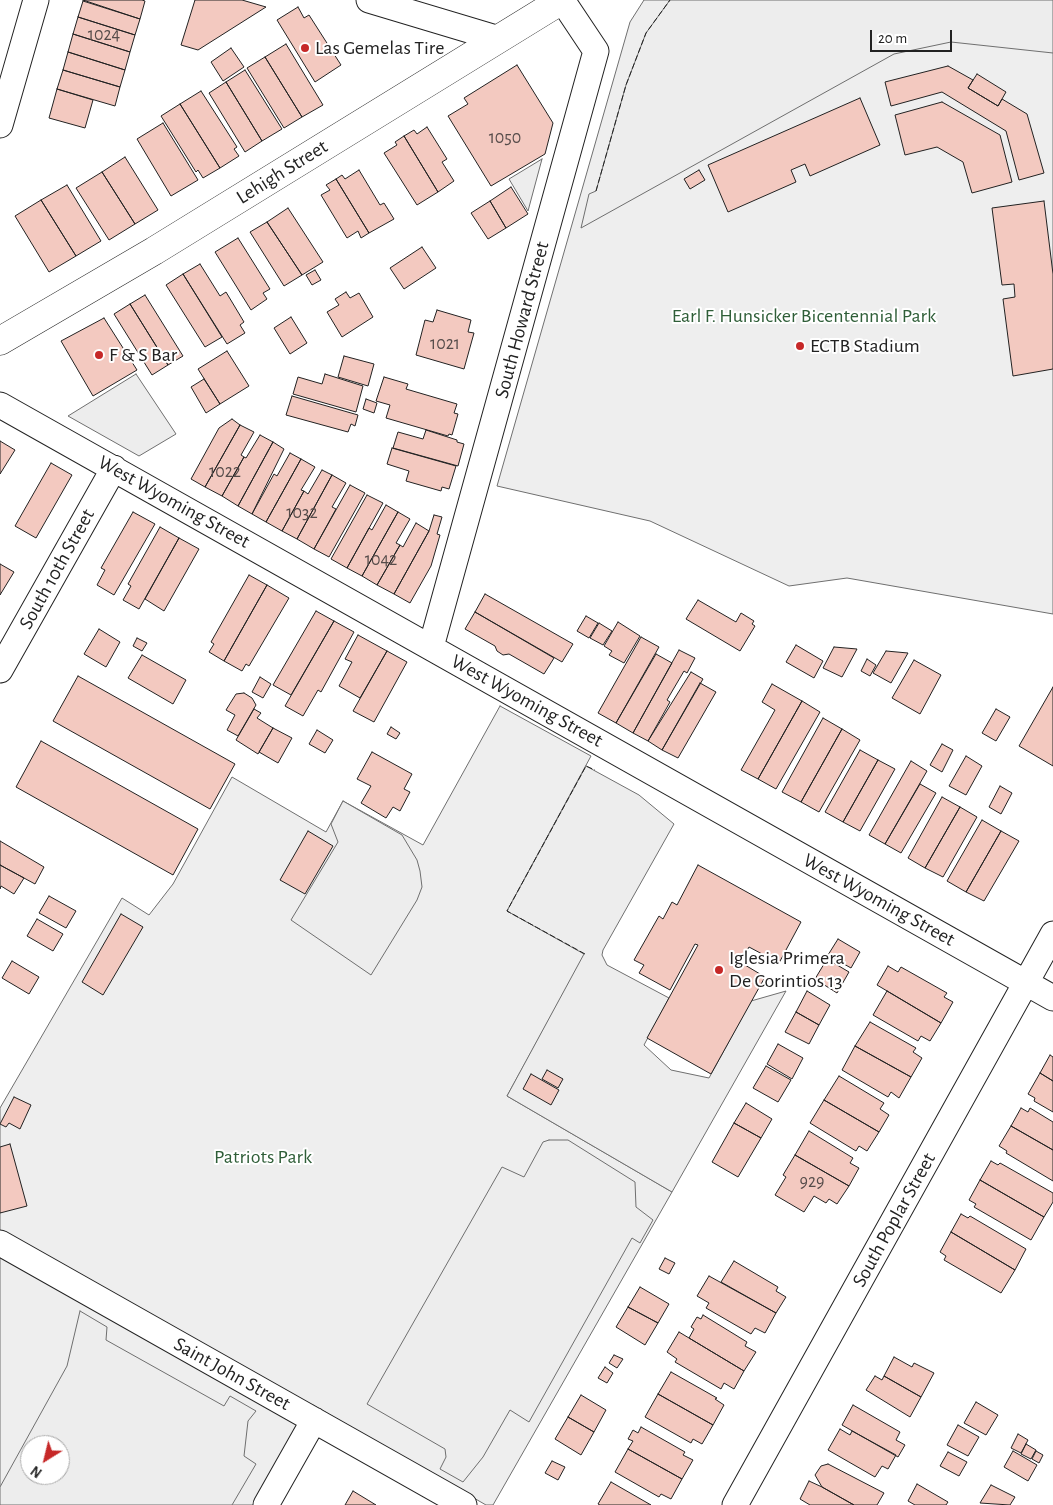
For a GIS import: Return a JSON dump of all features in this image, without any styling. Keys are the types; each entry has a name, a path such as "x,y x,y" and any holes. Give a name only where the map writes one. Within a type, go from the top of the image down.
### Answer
{"main road":[{"name":"Lehigh Street","path":"0,341 154,251 562,0"}],"street":[{"path":"0,125 36,0"},
{"path":"369,0 499,39"},
{"name":"South Howard Street","path":"431,647 596,51 562,0"},
{"name":"West Wyoming Street","path":"0,405 1053,998"},
{"name":"South 10th Street","path":"0,670 114,468"},
{"name":"South Poplar Street","path":"734,1505 1053,934"},
{"name":"Saint John Street","path":"0,1243 464,1505"},
{"path":"266,1505 314,1420"}],"green space":[{"name":"ECTB Stadium","path":"644,0 1053,0 1053,614 847,578 789,586 650,521 497,486 630,22"},
{"name":"Patriots Park","path":"500,706 591,756 507,911 585,954 507,1096 672,1192 493,1505 486,1505 313,1405 255,1505 0,1505 0,1108 122,898 149,915 173,884 232,777 326,832 343,801 423,845"}],"shaded area":[{"path":"670,0 1053,0 1053,53 951,42 894,54 581,228 589,194 596,191 626,85 646,33"},
{"path":"542,159 528,211 509,179"},
{"path":"136,374 176,434 139,456 68,416"},
{"path":"586,766 639,795 674,824 603,950 602,955 607,965 669,998 644,1045 671,1070 709,1078 751,1001 786,991 672,1192 507,1096 584,954 507,911"},
{"path":"343,801 402,835 417,860 420,871 422,887 417,900 371,975 291,920 338,842 331,824"},
{"path":"549,1140 568,1140 635,1182 636,1207 653,1220 640,1243 632,1238 529,1422 510,1410 483,1457 463,1482 440,1469 446,1457 445,1449 367,1404 502,1167 524,1177 543,1142"},
{"path":"80,1311 107,1327 106,1340 224,1406 230,1396 256,1411 248,1421 244,1456 256,1464 232,1505 0,1505 0,1487 20,1451 20,1485 70,1485 70,1435 29,1435 67,1366"}],"building":[{"path":"83,0 142,0 145,1 140,19"},
{"path":"195,0 242,0 266,7 198,50 181,45"},
{"path":"83,1 140,19 135,35 78,17"},
{"path":"298,7 304,18 309,15 341,65 315,82 277,20"},
{"path":"78,17 135,35 130,52 73,34"},
{"path":"73,34 130,52 125,70 68,52"},
{"path":"286,44 323,105 302,117 265,57"},
{"path":"231,48 244,67 223,81 211,62"},
{"path":"68,52 125,70 120,87 63,70"},
{"path":"265,57 302,117 284,128 247,68"},
{"path":"517,65 553,123 545,154 491,186 448,116 468,104 464,98"},
{"path":"948,66 973,80 968,88 998,106 1002,99 1027,114 1044,173 1019,180 1006,131 942,92 891,106 885,82"},
{"path":"63,70 120,87 115,106 57,89"},
{"path":"245,70 282,129 262,141 226,82"},
{"path":"977,74 1006,92 998,106 968,88"},
{"path":"226,82 262,141 245,152 209,93"},
{"path":"57,89 93,100 85,128 49,118"},
{"path":"201,91 237,147 234,149 239,156 220,168 180,104"},
{"path":"860,98 880,145 810,176 805,164 791,170 796,182 728,212 708,165"},
{"path":"942,102 1000,135 1012,182 972,193 963,162 937,147 905,155 895,115"},
{"path":"180,104 220,168 203,178 198,170 196,172 161,116"},
{"path":"163,123 198,180 171,196 137,139"},
{"path":"427,127 447,159 442,162 454,181 438,192 404,136 414,130 417,134"},
{"path":"404,136 438,192 417,205 384,153 397,145 395,142"},
{"path":"125,157 158,210 135,224 102,172"},
{"path":"359,170 380,205 384,203 394,219 369,233 336,179 342,175 345,179"},
{"path":"699,170 705,180 690,189 684,179"},
{"path":"102,172 135,224 109,240 76,188"},
{"path":"336,179 369,233 361,238 358,231 347,238 321,195 330,190 326,185"},
{"path":"67,185 101,241 76,256 41,200"},
{"path":"511,187 528,214 506,228 490,201"},
{"path":"41,200 76,256 49,272 15,216"},
{"path":"490,201 506,228 488,239 471,213"},
{"path":"1044,201 1053,274 1053,369 1013,376 1003,299 1015,297 1014,284 1002,285 992,208"},
{"path":"288,208 323,262 302,275 267,222"},
{"path":"267,222 302,275 284,286 250,232"},
{"path":"238,238 270,289 263,293 267,299 251,310 215,252"},
{"path":"422,247 436,268 404,289 390,268"},
{"path":"200,264 220,296 226,292 244,322 240,325 245,333 227,344 183,274"},
{"path":"315,270 321,280 312,285 306,275"},
{"path":"183,274 222,337 205,347 166,285"},
{"path":"346,292 350,298 359,293 373,317 342,337 327,312 339,305 335,299"},
{"path":"145,295 183,356 168,365 130,304"},
{"path":"130,304 168,365 152,375 114,314"},
{"path":"437,310 471,320 468,332 474,333 464,369 416,355 425,320 433,322"},
{"path":"291,317 307,343 290,354 274,328"},
{"name":"F & S Bar","path":"104,318 137,370 93,396 61,341"},
{"path":"227,351 249,386 220,404 198,369"},
{"path":"344,356 374,364 368,386 338,377"},
{"path":"325,374 363,386 356,412 293,394 298,377 322,384"},
{"path":"384,377 408,384 406,389 457,404 454,413 458,414 452,435 449,434 448,436 386,418 390,405 376,401"},
{"path":"204,379 220,404 206,413 191,387"},
{"path":"292,396 358,415 355,426 351,424 348,432 286,415"},
{"path":"366,399 377,403 374,413 363,409"},
{"path":"232,419 240,425 205,487 191,479 219,428"},
{"path":"240,425 254,432 241,455 244,457 222,496 205,487"},
{"path":"426,430 464,444 458,466 393,448 398,432 423,439"},
{"path":"260,435 273,442 238,506 222,496 244,457 246,458"},
{"path":"0,441 15,450 0,474"},
{"path":"273,442 284,449 252,514 238,506"},
{"path":"392,448 456,466 449,489 442,487 441,491 406,481 409,471 387,464"},
{"path":"290,453 301,459 266,522 252,514 274,474 277,476"},
{"path":"301,459 315,467 301,490 304,491 282,531 266,522"},
{"path":"51,463 72,475 36,538 15,526"},
{"path":"322,470 332,475 297,539 282,531 304,491 308,494"},
{"path":"332,475 346,483 332,507 336,509 314,549 297,539"},
{"path":"350,485 365,493 329,557 314,549"},
{"path":"367,495 383,503 347,568 331,559"},
{"path":"386,505 398,512 362,576 347,568 369,528 372,530"},
{"path":"133,512 155,524 114,595 97,585 105,570 101,568"},
{"path":"398,512 410,519 396,543 400,545 377,585 362,576"},
{"path":"434,515 442,517 437,534 440,535 431,566 410,603 394,594 429,531"},
{"path":"416,523 429,531 394,594 377,585 400,545 403,547"},
{"path":"160,527 179,538 139,609 123,600 131,586 128,584"},
{"path":"179,538 199,549 164,611 145,599"},
{"path":"0,564 14,572 0,595"},
{"path":"249,575 267,585 224,661 209,652 214,644 211,642"},
{"path":"267,585 289,598 249,666 246,664 242,671 224,661"},
{"path":"485,594 573,644 562,662 475,612"},
{"path":"698,600 736,622 741,613 754,621 752,624 755,626 740,651 686,619"},
{"path":"316,611 334,621 291,695 273,685"},
{"path":"475,612 554,658 544,674 509,654 503,655 497,651 495,646 465,629"},
{"path":"586,616 598,623 589,638 577,631"},
{"path":"334,621 354,632 321,692 318,690 303,716 285,706"},
{"path":"618,622 640,636 624,663 609,655 612,651 604,646"},
{"path":"599,623 612,631 603,645 590,638"},
{"path":"99,629 120,642 106,667 84,654"},
{"path":"358,635 387,651 360,698 339,686 352,662 345,659"},
{"path":"641,637 659,647 616,723 598,713"},
{"path":"137,638 147,643 142,651 133,646"},
{"path":"796,645 823,661 814,678 786,662"},
{"path":"834,647 857,649 842,677 823,668"},
{"path":"679,650 695,658 687,673 684,671 667,700 670,702 648,741 633,733"},
{"path":"387,651 407,662 374,722 353,711"},
{"path":"886,651 908,653 891,683 873,673"},
{"path":"656,654 672,663 633,733 616,723"},
{"path":"142,655 186,680 173,704 128,678"},
{"path":"867,659 876,665 870,676 861,671"},
{"path":"914,660 941,675 920,714 892,698"},
{"path":"691,672 703,679 662,750 648,741"},
{"path":"78,676 235,764 210,809 53,721"},
{"path":"260,677 271,684 263,698 252,692"},
{"path":"700,683 716,692 678,758 662,750"},
{"path":"772,684 802,701 758,779 741,770 775,710 762,702"},
{"path":"1053,687 1053,766 1019,746"},
{"path":"244,693 252,698 256,705 238,736 227,730 235,715 226,710 236,694"},
{"path":"802,701 820,712 776,789 758,779"},
{"path":"254,709 261,713 257,718 273,728 258,754 236,740"},
{"path":"996,709 1010,717 996,741 982,733"},
{"path":"823,718 842,729 801,802 782,792"},
{"path":"391,727 400,733 396,739 387,734"},
{"path":"273,728 292,738 278,763 259,752"},
{"path":"842,729 860,740 819,812 801,802"},
{"path":"317,730 333,740 325,753 309,744"},
{"path":"41,741 198,829 173,875 16,787"},
{"path":"942,744 953,750 942,772 930,765"},
{"path":"860,750 878,760 843,822 825,812"},
{"path":"372,752 412,774 404,789 410,792 400,811 393,807 386,818 361,803 371,786 357,779"},
{"path":"966,756 982,766 966,795 949,786"},
{"path":"878,760 895,769 860,831 843,822"},
{"path":"911,761 927,771 885,844 869,835"},
{"path":"920,784 936,793 901,853 885,844"},
{"path":"1000,786 1012,793 1001,814 989,807"},
{"path":"942,797 960,807 925,868 908,858"},
{"path":"960,807 977,817 943,877 925,868"},
{"path":"982,820 1001,831 966,892 947,881"},
{"path":"308,831 333,846 305,894 280,880"},
{"path":"1001,831 1019,841 984,901 966,892"},
{"path":"0,841 44,867 35,884 0,865"},
{"path":"0,865 24,878 14,894 1,886 0,889"},
{"name":"Iglesia Primera De Corintios 13","path":"698,865 801,922 779,963 749,947 740,962 765,977 711,1074 647,1038 698,945 695,944 670,990 639,973 644,965 634,960 659,916 663,919 672,902 677,905"},
{"path":"49,896 76,911 66,928 39,913"},
{"path":"121,914 143,927 103,995 82,982"},
{"path":"37,919 63,934 53,951 27,936"},
{"path":"838,939 860,952 851,968 828,955"},
{"path":"827,959 849,972 837,993 815,979"},
{"path":"12,961 39,977 29,994 2,978"},
{"path":"888,966 898,972 901,967 947,993 944,997 953,1002 941,1023 877,985"},
{"path":"807,991 830,1005 819,1025 796,1012"},
{"path":"887,991 941,1023 930,1041 921,1036 918,1041 873,1015"},
{"path":"796,1012 819,1025 809,1044 785,1032"},
{"path":"870,1022 916,1048 913,1052 922,1058 911,1077 855,1046"},
{"path":"778,1044 803,1058 792,1079 767,1064"},
{"path":"855,1046 911,1077 899,1098 891,1092 888,1097 842,1070"},
{"path":"1050,1055 1053,1057 1053,1081 1040,1073"},
{"path":"766,1066 791,1080 778,1102 753,1088"},
{"path":"547,1070 563,1079 558,1088 542,1079"},
{"path":"1040,1073 1053,1081 1053,1112 1034,1101 1035,1098 1028,1094"},
{"path":"531,1074 559,1090 551,1105 523,1089"},
{"path":"839,1076 884,1103 880,1109 889,1115 879,1132 824,1100"},
{"path":"14,1097 31,1105 20,1129 9,1123 6,1127 0,1124"},
{"path":"824,1100 879,1132 867,1151 859,1146 856,1151 810,1123"},
{"path":"746,1103 772,1119 761,1138 734,1123"},
{"path":"1021,1108 1028,1112 1030,1108 1053,1122 1053,1150 1011,1126"},
{"path":"734,1123 761,1138 738,1177 712,1162"},
{"path":"1011,1126 1053,1150 1053,1181 1006,1153 1007,1151 999,1146"},
{"path":"809,1131 853,1158 850,1163 859,1168 849,1186 795,1155"},
{"path":"10,1144 27,1206 0,1213 0,1147"},
{"path":"795,1155 849,1186 837,1204 829,1199 826,1203 814,1196 804,1212 775,1195 786,1177 783,1175"},
{"path":"991,1161 998,1165 1000,1163 1053,1193 1053,1202 1044,1217 980,1180"},
{"path":"980,1180 1044,1217 1031,1240 974,1207 976,1204 969,1200"},
{"path":"961,1214 968,1218 970,1216 1026,1249 1015,1270 951,1232"},
{"path":"951,1232 1015,1270 1001,1293 944,1260 946,1256 940,1252"},
{"path":"665,1258 675,1263 669,1274 659,1269"},
{"path":"734,1261 778,1287 776,1291 786,1297 776,1313 721,1282"},
{"path":"709,1276 776,1313 765,1333 755,1328 751,1334 706,1308 709,1303 697,1296"},
{"path":"640,1287 669,1304 658,1323 628,1307"},
{"path":"628,1307 658,1323 645,1345 616,1327"},
{"path":"703,1315 747,1342 745,1346 756,1352 744,1371 689,1338 694,1329 691,1327 697,1317 701,1319"},
{"path":"679,1332 744,1371 734,1389 724,1383 721,1389 675,1362 677,1359 667,1352"},
{"path":"614,1355 623,1359 617,1368 609,1363"},
{"path":"894,1357 912,1367 914,1363 934,1373 921,1397 884,1376"},
{"path":"605,1367 613,1373 607,1383 598,1378"},
{"path":"671,1372 717,1398 715,1399 724,1405 713,1425 658,1394"},
{"path":"875,1376 882,1380 884,1376 921,1397 910,1417 866,1390"},
{"path":"658,1394 713,1425 702,1444 693,1439 691,1443 645,1417"},
{"path":"581,1395 606,1410 594,1432 568,1417"},
{"path":"976,1402 998,1415 986,1435 964,1423"},
{"path":"853,1405 900,1432 896,1440 905,1445 898,1457 842,1425"},
{"path":"568,1417 594,1432 581,1455 555,1439"},
{"path":"958,1425 979,1437 968,1456 947,1445"},
{"path":"641,1427 685,1452 683,1455 693,1460 682,1479 628,1449 633,1441 628,1439 633,1430 638,1433"},
{"path":"840,1429 850,1435 852,1431 896,1455 888,1469 882,1466 875,1477 828,1450"},
{"path":"1018,1434 1028,1440 1021,1453 1011,1448"},
{"path":"1026,1444 1036,1450 1031,1459 1021,1454"},
{"path":"628,1449 682,1479 671,1499 661,1494 659,1497 615,1472"},
{"path":"1013,1451 1037,1465 1028,1481 1004,1467"},
{"path":"1036,1451 1043,1455 1039,1463 1032,1459"},
{"path":"948,1452 967,1462 959,1476 940,1466"},
{"path":"552,1461 565,1467 558,1480 545,1473"},
{"path":"828,1464 884,1493 877,1505 854,1505 822,1487 815,1475 821,1466"},
{"path":"809,1481 854,1505 810,1505 800,1499"},
{"path":"611,1482 651,1505 598,1504"},
{"path":"917,1484 948,1502 946,1505 915,1505 908,1501"},
{"path":"991,1485 1015,1497 1010,1505 980,1503"},
{"path":"353,1491 376,1505 345,1505"}],"fence":[{"path":"596,191 626,85 646,33 670,0"},
{"path":"585,954 507,911 586,766 595,770"}],"place":[{"name":"Las Gemelas Tire","path":"305,48"},
{"name":"ECTB Stadium","path":"800,346"},
{"name":"F & S Bar","path":"99,355"},
{"name":"Iglesia Primera De Corintios 13","path":"719,970"}],"park label":[{"name":"Earl F. Hunsicker Bicentennial Park","path":"804,316"}]}
